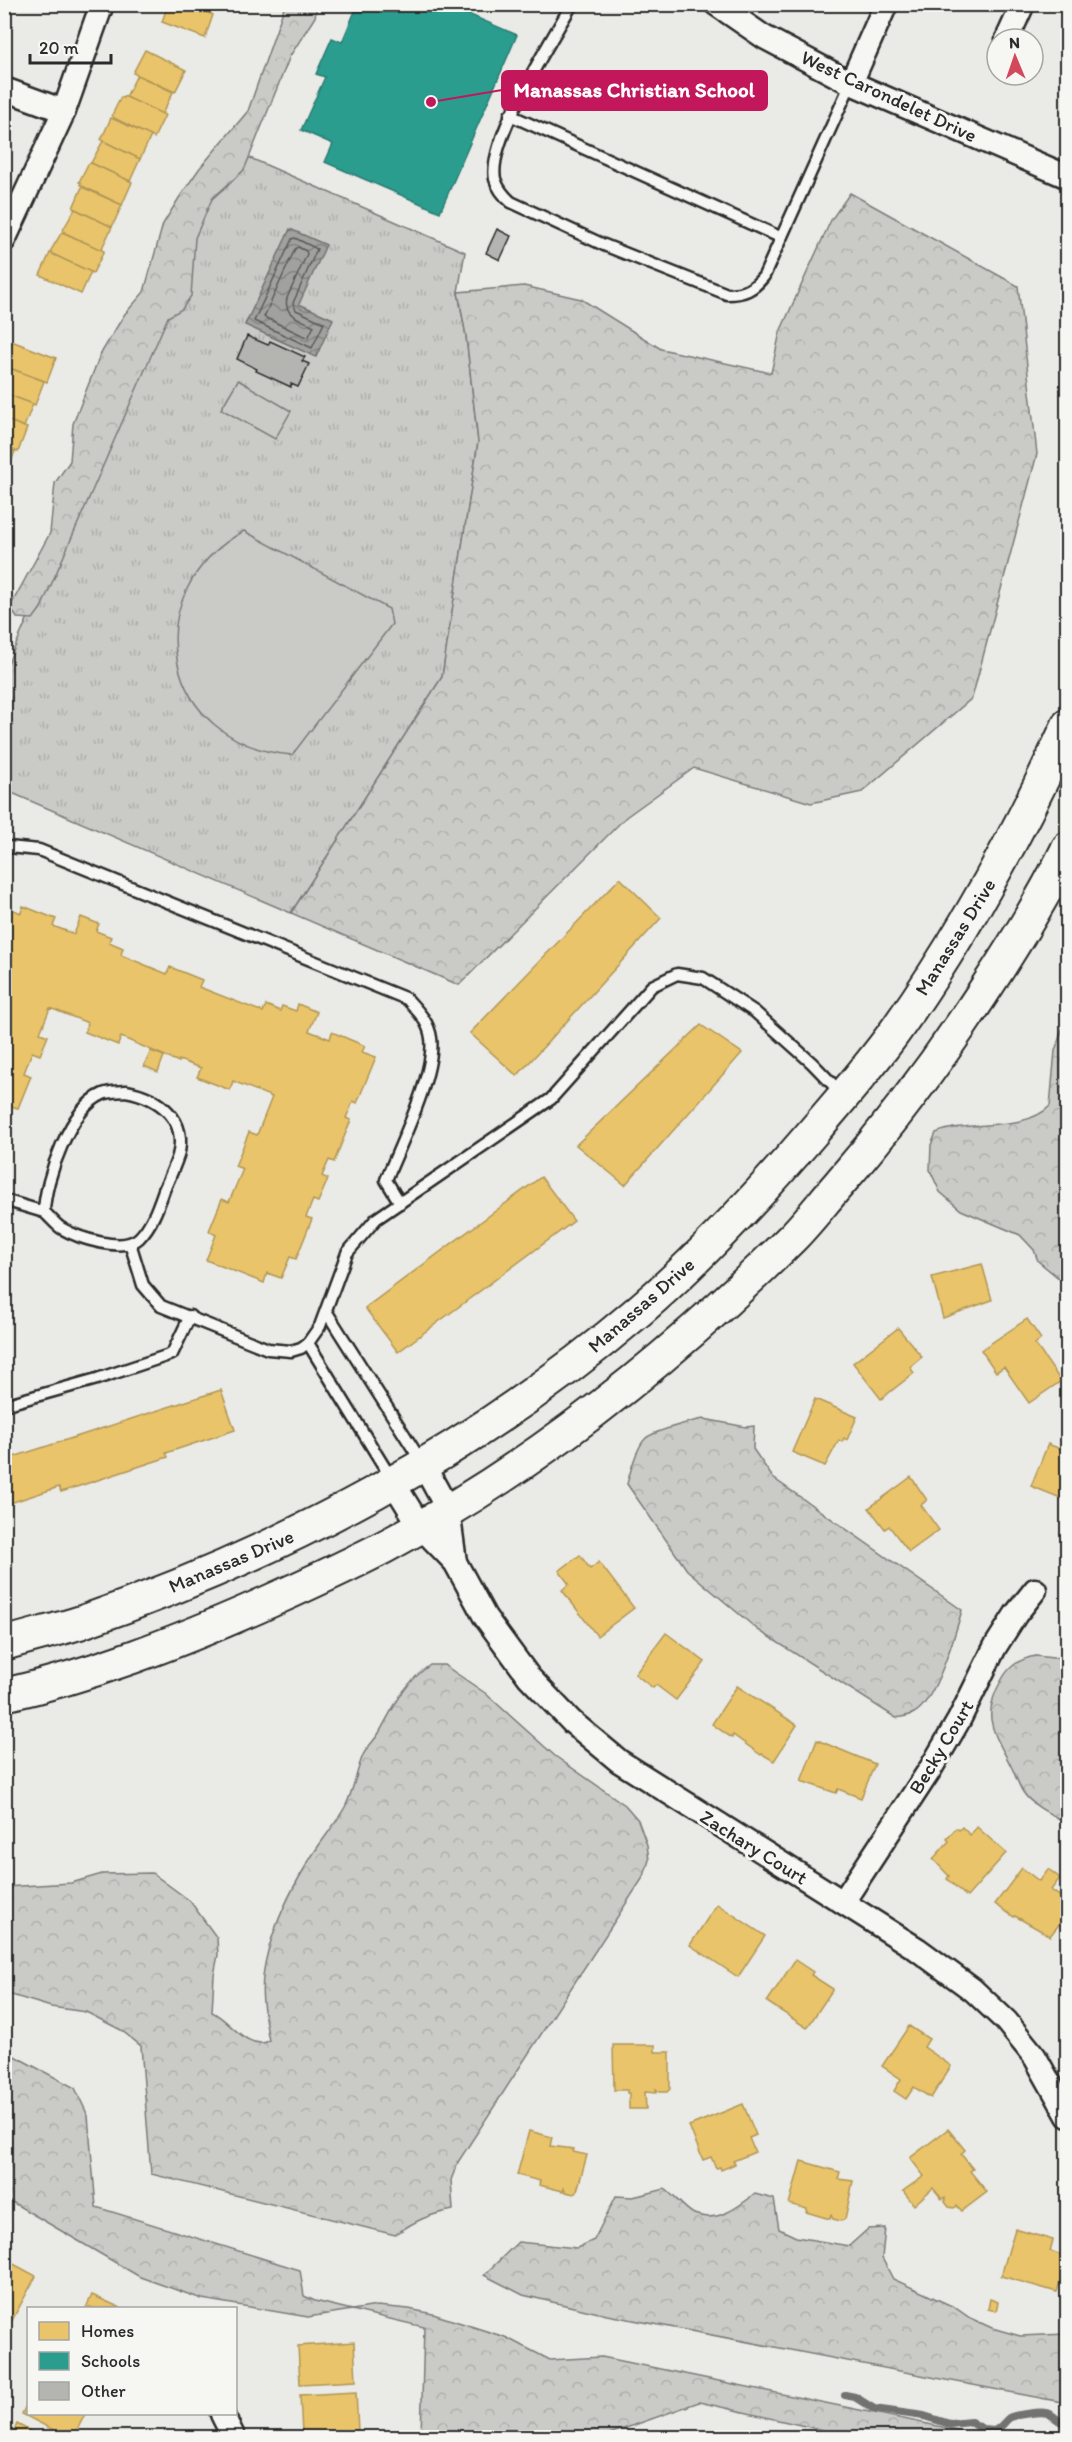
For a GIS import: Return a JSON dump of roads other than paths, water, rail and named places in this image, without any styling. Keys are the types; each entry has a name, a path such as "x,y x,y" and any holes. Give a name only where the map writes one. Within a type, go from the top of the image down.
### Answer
{"street":[{"path":"4,240 64,111 102,4"},
{"name":"West Carondelet Drive","path":"716,4 764,37 851,83 1068,177"},
{"path":"851,83 886,4"},
{"path":"1012,27 1023,4"},
{"path":"4,88 64,111"},
{"name":"Manassas Drive","path":"4,1644 80,1622 248,1556 336,1514 423,1464 496,1418 565,1370 640,1310 714,1242 781,1169 844,1096 894,1032 946,956 995,872 1045,775 1068,724"},
{"path":"4,1695 127,1660 208,1629 311,1583 384,1547 448,1510 594,1412 668,1353 794,1236 908,1101 1017,940 1068,848"},
{"name":"Zachary Court","path":"423,1464 448,1510 455,1562"},
{"name":"Zachary Court","path":"393,1482 420,1526 455,1562 485,1617 529,1677 572,1722 619,1761 917,1949 973,1990 1006,2021 1035,2057 1068,2116"},
{"name":"Becky Court","path":"843,1902 931,1768 959,1720 995,1647 1035,1590"},
{"path":"222,2415 234,2438"}],"lane":[{"path":"572,4 510,115 495,164 495,179 502,193 511,202 604,245 727,294 741,294 754,288 764,276 851,83"},
{"path":"510,115 780,237"},
{"path":"4,849 8,847 39,850 407,999 423,1017 431,1038 428,1073 386,1180 400,1203"},
{"path":"130,1243 143,1285 161,1306 268,1349 291,1352 308,1343 320,1326 347,1253 376,1219 551,1099 652,986 677,974 704,978 755,1012 812,1063 844,1096"},
{"path":"4,1200 45,1212 61,1228 107,1245 120,1246 137,1240 152,1222 178,1156 180,1139 174,1119 161,1104 146,1095 126,1091 104,1094 84,1106 70,1126 45,1195 45,1212"},
{"path":"326,1311 423,1464"},
{"path":"4,1405 97,1379 171,1354 190,1316"},
{"path":"308,1343 393,1482"}],"water":[{"path":"290,229 326,245 299,304 333,319 316,357 245,325"}],"waterway":[{"path":"845,2395 855,2397 874,2409 924,2416 950,2424 971,2422 984,2430 994,2431 1009,2418 1033,2413 1047,2413 1068,2424"}],"place":[{"name":"Manassas Christian School","path":"431,102"}]}
